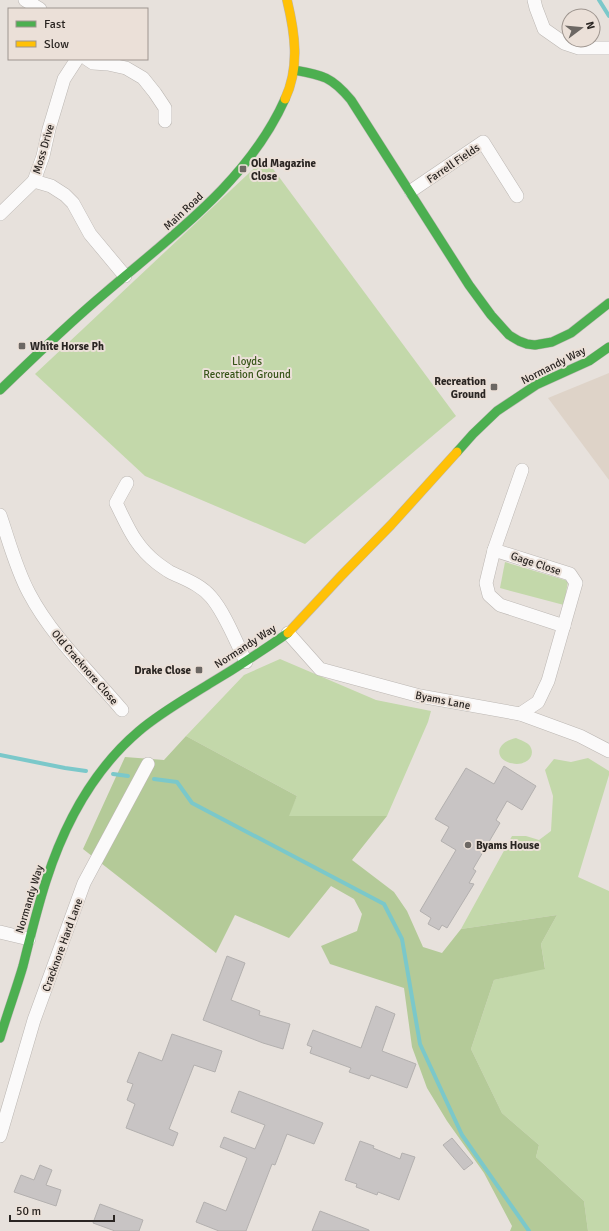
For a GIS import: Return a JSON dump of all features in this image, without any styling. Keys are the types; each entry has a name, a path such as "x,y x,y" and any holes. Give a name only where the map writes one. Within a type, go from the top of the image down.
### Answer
{"street":[{"path":"25,0 38,8"},
{"name":"Main Road","path":"0,390 56,336 196,215 225,186 255,150 286,100 292,80 296,52 294,29 287,0"},
{"path":"534,0 544,29 564,42 579,48 609,48"},
{"name":"Moss Drive","path":"76,60 64,79 49,129 43,156 34,181 51,186 66,195 73,204 90,234 125,276"},
{"path":"88,60 93,63 108,64 126,68 143,78 155,92 165,108 165,121"},
{"path":"294,70 330,78 344,91 358,109 484,306 509,335 519,341 535,345 544,345 571,332 609,303"},
{"name":"Farrell Fields","path":"411,191 483,142 517,196"},
{"path":"0,214 34,181"},
{"name":"Normandy Way","path":"0,1038 46,879 63,838 82,799 106,764 132,736 154,718 246,662 288,633 497,411 536,385 589,361 609,347"},
{"path":"522,470 494,550 486,583 490,595 500,605 564,626"},
{"path":"127,482 116,503 133,538 146,554 169,571 196,584 211,597 225,619 246,662"},
{"name":"Old Cracknore Close","path":"0,515 16,564 36,604 62,643 122,710"},
{"name":"Gage Close","path":"494,550 570,574 576,583 548,681 538,702 520,714"},
{"name":"Byams Lane","path":"288,633 320,669 420,696 520,714 580,736 609,751"},
{"name":"Cracknore Hard Lane","path":"0,1136 34,1020 84,883 148,764"},
{"path":"0,932 29,939"}],"shaded area":[{"path":"609,373 609,480 548,398"}],"green space":[{"name":"Lloyds Recreation Ground","path":"265,158 456,416 305,544 145,476 35,374"},
{"path":"505,562 568,581 564,605 500,588"},
{"path":"280,659 376,700 431,711 428,722 387,816 288,816 297,796 186,736 244,675"},
{"path":"186,736 297,796 289,816 387,816 352,860 394,892 407,911 423,947 442,953 461,929 557,915 541,944 545,969 494,980 471,1049 502,1113 539,1145 536,1157 584,1201 588,1231 510,1231 512,1226 484,1173 447,1121 427,1088 412,1047 404,988 330,964 321,946 357,931 362,914 354,899 331,886 289,938 235,915 216,953 83,849 125,757 164,760"},
{"path":"516,738 527,743 532,750 530,759 521,764 509,763 501,757 499,752 503,744"},
{"path":"588,758 609,771 578,877 609,891 609,1231 588,1231 584,1201 536,1157 539,1145 502,1113 471,1049 494,980 545,968 541,944 557,915 461,929 512,836 526,836 539,840 551,831 553,796 545,770 554,759 571,762"}],"building":[{"name":"Byams House","path":"504,766 536,786 522,810 507,801 496,820 500,823 473,869 476,871 469,883 474,884 447,928 442,925 439,930 428,924 431,918 420,911 456,850 441,841 449,827 435,819 466,768 494,784"},
{"path":"227,956 245,963 231,1000 260,1011 259,1015 290,1024 283,1049 203,1020"},
{"path":"376,1006 395,1014 382,1051 416,1064 407,1088 371,1075 369,1079 349,1072 351,1068 310,1053 312,1047 307,1045 313,1030 361,1048"},
{"path":"172,1034 222,1051 215,1072 194,1065 169,1129 178,1133 173,1146 126,1128 135,1104 127,1100 133,1084 127,1082 139,1052 162,1061"},
{"path":"239,1091 323,1123 314,1144 287,1134 275,1165 272,1164 246,1231 219,1231 196,1222 204,1202 226,1211 247,1158 220,1147 224,1137 255,1149 265,1125 231,1112"},
{"path":"452,1138 473,1163 464,1170 443,1145"},
{"path":"360,1141 400,1159 402,1153 415,1157 399,1200 378,1192 377,1195 356,1187 357,1184 345,1180"},
{"path":"40,1165 52,1170 46,1185 61,1190 56,1206 14,1192 21,1175 34,1180"},
{"path":"100,1204 143,1220 139,1231 115,1231 93,1223"},
{"path":"320,1211 369,1230 369,1231 312,1231"}],"waterway":[{"path":"599,0 609,16"},
{"path":"0,755 86,771"},
{"path":"113,774 128,776"},
{"path":"154,779 177,782 192,803 384,904 402,939 420,1044 462,1135 529,1231"}],"traffic: fast":[{"path":"294,70 326,78 338,86 351,100 469,285 491,315 509,335 527,344 535,345 552,342 571,333 609,303"},
{"path":"0,390 78,317 206,206 251,156 269,129 285,99"},
{"path":"457,452 497,411 536,385 589,361 609,347"},
{"path":"0,1038 23,966 53,860 71,819 94,781 123,746 147,724 288,633"}],"traffic: slow":[{"path":"285,99 293,75 295,50 287,0"},
{"path":"288,633 391,525 457,452"}],"place":[{"name":"Old Magazine Close","path":"243,169"},
{"name":"White Horse Ph","path":"22,346"},
{"name":"Recreation Ground","path":"494,387"},
{"name":"Drake Close","path":"199,670"},
{"name":"Byams House","path":"468,845"}]}
